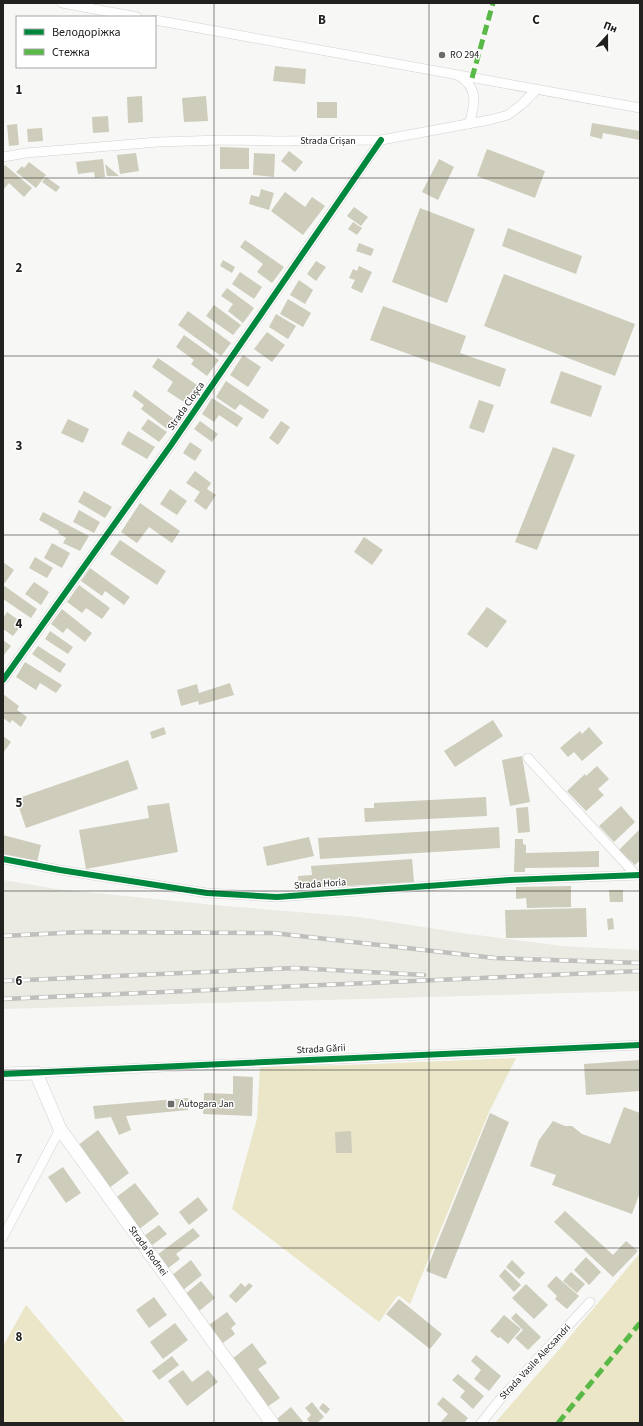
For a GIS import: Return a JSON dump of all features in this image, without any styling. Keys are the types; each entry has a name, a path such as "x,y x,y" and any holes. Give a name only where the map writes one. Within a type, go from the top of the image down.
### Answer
{"street":[{"path":"62,3 132,16"},
{"path":"156,20 640,108"},
{"path":"458,75 472,88 474,102 473,112 469,124"},
{"name":"Strada Crișan","path":"3,156 158,142 222,140 279,142 381,140 469,124 508,115 536,90"},
{"name":"Strada Cloșca","path":"3,680 171,445 381,140"},
{"path":"528,758 638,875"},
{"name":"Strada Horia","path":"3,859 60,870 200,892 262,897 285,897 510,880 638,875"},
{"name":"Strada Gării","path":"3,1074 640,1045"},
{"name":"Strada Rodnei","path":"36,1072 60,1129 272,1423"},
{"path":"3,1237 60,1129"},
{"name":"Strada Vasile Alecsandri","path":"481,1423 502,1397 590,1302"}],"shaded area":[{"path":"3,880 56,889 224,906 359,917 462,933 562,946 640,950 640,991 3,1009"},
{"path":"516,1058 489,1112 410,1304 398,1295 379,1322 232,1209 257,1119 260,1067"},
{"path":"640,1253 640,1423 495,1423 557,1352"},
{"path":"26,1305 126,1423 3,1423 3,1346"}],"building":[{"path":"275,66 306,69 305,84 273,81"},
{"path":"142,96 143,122 128,123 127,97"},
{"path":"206,96 208,121 184,122 182,98"},
{"path":"317,102 337,102 337,118 317,118"},
{"path":"108,116 109,132 93,133 92,117"},
{"path":"592,123 640,131 640,140 603,133 602,139 590,136"},
{"path":"17,124 19,145 9,146 7,125"},
{"path":"42,128 43,141 28,142 27,129"},
{"path":"220,147 249,148 249,169 220,169"},
{"path":"487,149 545,171 535,198 477,176"},
{"path":"289,151 303,162 295,172 281,161"},
{"path":"136,153 139,171 120,174 117,155"},
{"path":"254,153 275,154 274,177 253,175"},
{"path":"103,159 105,177 95,178 94,172 78,174 76,162"},
{"path":"439,159 454,167 438,200 422,192"},
{"path":"29,162 46,175 36,188 16,172 22,166 24,168"},
{"path":"105,164 119,176 107,176"},
{"path":"5,165 32,188 24,197 9,183 3,190 3,168"},
{"path":"46,177 60,187 56,192 42,182"},
{"path":"261,189 274,193 269,210 249,204 251,195 259,197"},
{"path":"285,192 305,207 312,197 325,206 303,235 271,211"},
{"path":"354,207 368,217 361,226 347,216"},
{"path":"420,208 475,229 447,303 392,282"},
{"path":"353,222 362,228 357,235 348,229"},
{"path":"508,228 582,256 576,274 502,246"},
{"path":"245,240 284,267 272,283 257,272 263,264 240,247"},
{"path":"359,243 374,249 371,256 356,251"},
{"path":"223,260 235,267 232,273 220,266"},
{"path":"316,261 326,267 316,281 307,274"},
{"path":"359,266 372,272 362,293 351,288 355,280 349,278 353,269 357,271"},
{"path":"240,272 262,287 254,299 232,284"},
{"path":"504,274 635,324 615,376 484,326"},
{"path":"299,280 313,290 305,304 290,295"},
{"path":"227,288 254,308 243,323 228,311 233,304 221,296"},
{"path":"288,299 311,313 303,327 280,314"},
{"path":"214,305 241,325 233,335 206,316"},
{"path":"383,306 466,336 460,353 506,369 500,387 370,340"},
{"path":"188,311 231,343 221,356 178,325"},
{"path":"276,314 296,326 288,339 269,327"},
{"path":"267,332 285,345 272,362 254,349"},
{"path":"184,335 219,360 207,376 191,364 194,360 176,347"},
{"path":"243,355 261,367 248,387 230,375"},
{"path":"158,358 197,385 184,402 167,391 173,382 152,367"},
{"path":"561,371 602,386 591,417 550,403"},
{"path":"226,381 269,410 263,419 240,404 235,410 216,397"},
{"path":"135,390 174,419 167,429 141,409 144,405 132,396"},
{"path":"212,398 243,418 237,427 219,415 214,422 202,414"},
{"path":"479,400 494,405 484,433 469,428"},
{"path":"68,419 89,429 83,443 61,433"},
{"path":"148,419 167,432 159,442 141,429"},
{"path":"200,421 218,434 212,442 194,429"},
{"path":"281,421 290,427 278,445 269,438"},
{"path":"128,431 155,447 147,459 121,444"},
{"path":"190,442 202,450 195,461 183,453"},
{"path":"553,447 575,455 537,550 515,542"},
{"path":"195,471 211,483 207,489 216,495 206,510 194,501 200,492 186,483"},
{"path":"170,489 187,501 177,515 160,504"},
{"path":"84,491 112,507 105,518 78,502"},
{"path":"140,503 180,531 172,543 149,527 137,543 121,532"},
{"path":"79,510 100,522 94,533 73,522"},
{"path":"43,512 89,536 80,551 63,543 66,538 58,533 59,531 39,520"},
{"path":"364,537 383,550 372,565 354,552"},
{"path":"120,540 166,571 157,585 110,554"},
{"path":"52,543 70,553 62,568 44,558"},
{"path":"35,557 53,568 47,578 29,568"},
{"path":"3,562 14,570 5,583 3,582"},
{"path":"90,568 130,597 124,605 105,591 102,596 81,581"},
{"path":"34,582 49,592 41,605 25,594"},
{"path":"3,585 37,609 31,618 3,599"},
{"path":"79,585 110,608 102,619 86,608 82,613 67,602"},
{"path":"487,607 507,621 487,648 467,634"},
{"path":"62,609 92,633 85,642 67,628 63,633 51,624"},
{"path":"7,612 23,623 13,636 3,629 3,618"},
{"path":"50,631 73,647 68,654 45,639"},
{"path":"3,640 11,646 3,656"},
{"path":"38,646 66,664 60,673 32,654"},
{"path":"25,662 62,685 56,693 40,683 36,690 16,677"},
{"path":"230,683 234,695 199,705 198,701 181,706 177,690 197,684 199,693"},
{"path":"3,694 19,706 17,710 27,717 21,727 12,720 10,723 3,718"},
{"path":"493,720 503,736 455,767 444,751"},
{"path":"164,727 166,734 152,739 150,732"},
{"path":"589,727 603,743 582,761 574,752 568,757 560,748 580,731 582,734"},
{"path":"3,736 11,742 3,753"},
{"path":"522,756 530,802 510,806 502,760"},
{"path":"128,760 138,789 26,828 16,799"},
{"path":"597,766 609,779 598,789 604,795 586,811 567,791 585,774 586,776"},
{"path":"486,797 487,816 365,822 364,808 374,808 374,803"},
{"path":"169,803 178,852 86,869 79,830 149,818 147,806"},
{"path":"621,806 635,822 614,842 599,826"},
{"path":"528,807 530,832 518,833 516,808"},
{"path":"499,827 500,848 320,859 318,838"},
{"path":"640,829 640,860 635,865 619,850"},
{"path":"3,835 41,845 37,862 3,854"},
{"path":"309,837 314,856 267,866 263,847"},
{"path":"515,839 523,839 523,844 526,845 526,853 599,851 599,867 525,868 525,872 514,872"},
{"path":"412,859 414,882 299,889 298,876 312,875 311,866"},
{"path":"571,886 571,907 527,908 526,898 516,899 516,887"},
{"path":"609,890 623,890 623,902 610,902"},
{"path":"586,908 587,937 506,938 505,910"},
{"path":"613,918 614,929 608,930 607,919"},
{"path":"640,1060 640,1091 586,1095 584,1064"},
{"path":"233,1076 253,1077 252,1116 203,1114 204,1093 233,1094"},
{"path":"188,1098 188,1110 126,1116 131,1130 119,1135 111,1117 95,1119 93,1106"},
{"path":"624,1107 640,1113 640,1192 632,1214 552,1185 556,1175 530,1166 539,1140 553,1121 565,1126 572,1126 582,1134 610,1144"},
{"path":"490,1113 509,1122 446,1279 426,1271"},
{"path":"98,1130 129,1173 108,1189 77,1146"},
{"path":"351,1131 352,1153 336,1153 335,1132"},
{"path":"63,1167 81,1193 66,1203 48,1177"},
{"path":"135,1183 159,1214 138,1230 114,1199"},
{"path":"198,1197 208,1210 189,1225 179,1212"},
{"path":"565,1211 613,1255 626,1241 638,1251 613,1277 554,1222"},
{"path":"159,1225 167,1234 151,1246 144,1236"},
{"path":"193,1228 200,1236 176,1254 180,1259 167,1269 157,1255"},
{"path":"586,1257 601,1272 589,1285 574,1270"},
{"path":"191,1260 202,1275 183,1290 171,1276"},
{"path":"512,1260 525,1273 519,1279 506,1267"},
{"path":"505,1269 521,1285 514,1292 499,1276"},
{"path":"571,1272 585,1284 577,1293 563,1281"},
{"path":"556,1276 579,1296 567,1309 555,1299 557,1296 547,1286"},
{"path":"201,1281 215,1298 198,1312 184,1295"},
{"path":"241,1283 245,1287 249,1283 253,1286 236,1303 229,1296"},
{"path":"526,1284 548,1305 534,1319 512,1298"},
{"path":"154,1297 167,1315 149,1328 136,1310"},
{"path":"399,1299 442,1334 430,1349 386,1314"},
{"path":"227,1312 236,1324 231,1328 235,1334 223,1343 209,1325"},
{"path":"516,1313 541,1337 528,1350 515,1338 523,1330 511,1318"},
{"path":"504,1315 521,1329 508,1344 490,1331"},
{"path":"175,1323 188,1340 163,1359 150,1342"},
{"path":"252,1343 267,1363 258,1369 280,1398 267,1407 231,1360"},
{"path":"476,1355 501,1376 489,1391 474,1379 481,1370 471,1361"},
{"path":"172,1356 179,1365 159,1380 152,1371"},
{"path":"183,1370 192,1382 208,1370 218,1382 187,1406 168,1381"},
{"path":"458,1374 484,1396 473,1409 460,1397 465,1391 452,1380"},
{"path":"443,1397 468,1418 464,1423 441,1422 448,1414 437,1404"},
{"path":"312,1402 324,1417 317,1423 310,1423 307,1419 311,1415 305,1408"},
{"path":"323,1403 330,1409 326,1414 319,1408"},
{"path":"291,1407 304,1423 272,1423"}],"railway":[{"path":"3,936 81,932 273,933 495,958 640,963"},
{"path":"3,981 295,968 424,975"},
{"path":"3,999 640,971"}],"marked path":[{"path":"472,78 493,3"},
{"path":"558,1423 640,1323"}],"cycle path":[{"path":"3,680 171,445 381,140"},
{"path":"3,859 60,870 207,893 277,897 510,880 640,875"},
{"path":"3,1074 640,1045"}],"place":[{"name":"RO 294","path":"442,55"},
{"name":"Autogara Jan","path":"171,1104"}]}
